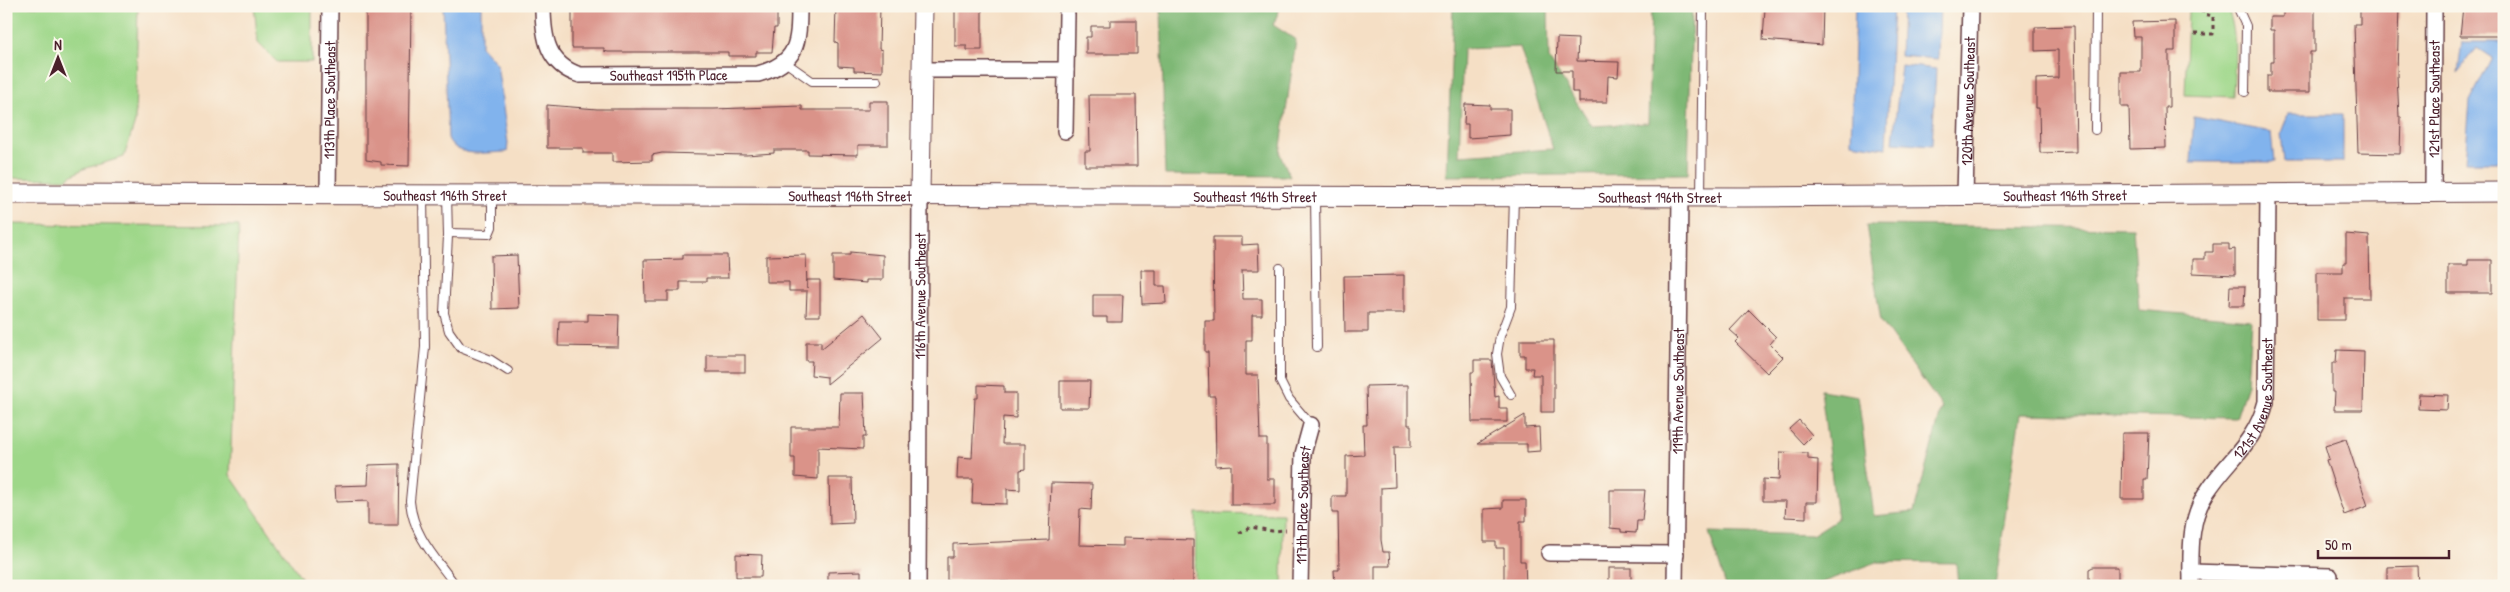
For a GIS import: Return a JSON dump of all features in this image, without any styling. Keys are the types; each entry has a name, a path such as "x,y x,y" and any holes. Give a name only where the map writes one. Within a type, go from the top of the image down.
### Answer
{"street":[{"name":"113th Place Southeast","path":"328,194 330,6"},
{"name":"Southeast 195th Place","path":"543,6 543,28 554,59 566,71 580,75 758,74 773,70 785,62"},
{"path":"785,62 795,51 799,34 799,6"},
{"name":"116th Avenue Southeast","path":"918,586 923,6"},
{"name":"120th Avenue Southeast","path":"1965,196 1970,6"},
{"name":"121st Place Southeast","path":"2433,193 2434,6"},
{"path":"1065,131 1067,14"},
{"path":"922,70 1066,70"},
{"name":"Southeast 196th Street","path":"6,194 920,194 1701,197 2504,192"},
{"name":"121st Avenue Southeast","path":"2191,579 2191,535 2196,514 2207,492 2257,430 2266,402 2268,194"},
{"name":"119th Avenue Southeast","path":"1675,586 1680,197"},
{"name":"117th Place Southeast","path":"1300,586 1303,454 1311,425"},
{"path":"1549,553 1676,554"},
{"path":"2191,579 2330,576"}],"lane":[{"path":"2095,130 2096,6"},
{"path":"2237,6 2246,26 2245,92"},
{"path":"1701,197 1703,8"},
{"path":"785,62 812,81 877,81"},
{"path":"423,194 424,347 411,510 412,519 418,534 456,586"},
{"path":"446,194 448,233 444,313 448,331 461,348 491,360 508,371"},
{"path":"448,233 489,234 492,227 492,194"},
{"path":"1315,196 1317,347"},
{"path":"1511,395 1500,376 1497,354 1500,336 1511,307 1514,196"},
{"path":"1280,268 1280,381 1289,398 1311,425"}],"path":[{"path":"2194,34 2213,34 2213,16 2204,14 2199,6"},
{"path":"1239,533 1251,527 1272,531 1302,529"}],"green space":[{"path":"6,6 138,6 135,122 124,157 83,169 66,179 6,178"},
{"path":"254,6 312,6 312,62 277,62 258,43"},
{"path":"1161,6 1281,6 1273,25 1296,40 1280,154 1290,176 1165,175"},
{"path":"1453,6 1548,6 1549,59 1592,126 1648,123 1651,6 1692,6 1688,174 1447,176","holes":["1520,47 1553,149 1459,155 1463,49"]},
{"path":"2199,6 2227,6 2231,17 2234,40 2233,97 2185,95 2188,11"},
{"path":"6,224 239,226 230,475 307,586 6,586"},
{"path":"1866,225 2133,228 2139,310 2251,320 2247,384 2236,418 2020,414 1995,586 1958,586 1956,563 1877,562 1812,586 1726,586 1709,532 1812,535 1837,519 1821,390 1858,396 1874,516 1914,512 1942,407 1881,321"},
{"path":"1196,513 1283,514 1282,586 1195,586"}],"water":[{"path":"443,6 481,6 481,46 497,64 508,143 507,152 465,152 452,145 448,138"},
{"path":"1855,6 1893,6 1886,148 1851,143"},
{"path":"1902,6 1940,6 1938,59 1900,56"},
{"path":"2462,42 2504,42 2502,162 2465,162 2470,101 2492,58 2477,48 2458,72"},
{"path":"1901,65 1936,69 1932,145 1893,142"},
{"path":"2288,114 2343,114 2343,162 2284,162 2281,133"},
{"path":"2194,117 2271,132 2274,162 2191,162"}],"building":[{"path":"411,6 409,166 381,165 381,162 366,160 366,7"},
{"path":"761,6 760,9 777,9 777,28 774,28 772,52 756,52 756,56 728,56 728,52 608,52 604,51 604,48 572,48 572,8"},
{"path":"836,6 880,6 879,49 882,50 882,72 854,71 854,67 838,66 838,43 835,42"},
{"path":"955,6 982,6 982,50 967,50 967,46 955,46"},
{"path":"1795,6 1823,6 1822,45 1763,40 1765,8 1795,10"},
{"path":"2283,6 2315,6 2315,52 2310,52 2310,92 2267,92 2267,76 2271,76 2271,62 2274,62 2274,30 2270,30 2270,17 2283,17"},
{"path":"2360,6 2399,6 2397,74 2399,117 2401,117 2400,154 2358,153 2354,24 2360,24"},
{"path":"2463,6 2503,6 2503,36 2460,36"},
{"path":"1110,20 1137,20 1137,54 1086,54 1086,37 1091,37 1091,26 1110,26"},
{"path":"2175,21 2175,51 2169,51 2169,107 2165,107 2166,148 2130,149 2129,107 2121,107 2121,72 2141,72 2141,37 2133,37 2132,22"},
{"path":"2074,26 2076,152 2040,153 2039,108 2036,108 2036,79 2058,78 2058,50 2035,51 2035,27"},
{"path":"1557,38 1578,39 1577,61 1619,62 1618,77 1608,76 1607,102 1579,102 1579,92 1572,92 1572,71 1556,71"},
{"path":"1089,95 1136,95 1137,166 1085,166 1085,151 1090,151"},
{"path":"869,101 888,101 888,145 858,145 858,155 808,154 808,150 774,150 774,153 746,155 662,153 652,155 652,161 612,162 612,153 583,153 583,148 547,148 547,105 597,109 714,109 802,106 802,110 869,110"},
{"path":"1465,104 1490,105 1490,109 1510,109 1510,135 1468,138 1468,124 1464,124"},
{"path":"2346,234 2369,236 2370,298 2345,298 2345,320 2317,320 2317,272 2343,272 2343,263 2346,263"},
{"path":"1213,237 1242,237 1242,245 1258,244 1259,270 1242,270 1243,299 1262,299 1262,315 1252,315 1252,340 1246,340 1246,375 1258,375 1260,439 1267,439 1267,479 1275,479 1275,505 1231,505 1231,465 1216,466 1215,396 1209,396 1208,352 1205,352 1205,321 1214,321"},
{"path":"2213,244 2229,244 2229,250 2235,249 2235,275 2193,273 2193,259 2205,259 2205,252 2213,252"},
{"path":"850,252 883,255 883,280 866,280 866,283 833,280 833,255 850,255"},
{"path":"517,255 519,308 492,309 491,256"},
{"path":"683,255 727,255 728,278 706,278 706,282 680,282 680,291 668,291 668,301 645,301 644,260 683,259"},
{"path":"806,255 807,288 807,280 820,280 820,316 806,316 807,291 789,291 789,282 766,282 766,256"},
{"path":"2468,260 2492,260 2492,293 2448,293 2448,265 2468,265"},
{"path":"1141,270 1156,270 1156,286 1165,286 1166,303 1142,304"},
{"path":"1404,275 1404,313 1368,313 1368,332 1345,332 1344,276"},
{"path":"2230,286 2245,286 2244,306 2229,306"},
{"path":"1093,295 1123,295 1122,322 1107,322 1107,317 1093,317"},
{"path":"1749,310 1776,337 1770,344 1783,357 1767,373 1735,342 1739,338 1730,330"},
{"path":"588,314 619,315 618,347 558,346 559,321 588,321"},
{"path":"864,314 883,338 827,384 827,377 811,375 812,361 806,361 806,342 821,342 821,349"},
{"path":"1520,340 1554,340 1554,412 1541,412 1541,375 1532,375 1533,368 1525,368 1525,355 1520,355"},
{"path":"2337,350 2364,351 2363,410 2334,410 2335,392 2332,392 2332,363 2336,363"},
{"path":"707,355 745,355 745,372 707,372"},
{"path":"1474,360 1492,360 1495,397 1499,396 1499,408 1507,408 1507,422 1472,422 1471,372 1474,372"},
{"path":"1060,381 1090,381 1089,408 1060,408"},
{"path":"978,385 1004,386 1004,393 1016,393 1016,418 1003,417 1002,444 1025,444 1025,469 1020,470 1020,490 1007,489 1007,504 972,503 973,479 957,479 958,457 972,458 975,398 978,398"},
{"path":"1408,385 1408,425 1411,425 1411,447 1394,447 1395,487 1381,488 1381,540 1383,552 1389,552 1390,566 1375,566 1375,586 1335,586 1334,570 1339,570 1338,513 1332,513 1332,496 1346,496 1346,456 1364,455 1363,425 1367,425 1366,386"},
{"path":"840,393 864,393 866,437 863,437 863,449 818,447 818,479 795,477 795,458 791,458 791,427 839,427"},
{"path":"2419,394 2448,395 2447,410 2418,409"},
{"path":"1525,415 1525,428 1539,427 1540,451 1527,452 1527,444 1477,444"},
{"path":"1799,420 1812,435 1803,444 1789,429"},
{"path":"2122,433 2149,433 2147,479 2144,479 2144,499 2121,499"},
{"path":"2346,439 2368,506 2344,515 2326,460 2329,459 2325,446"},
{"path":"1780,452 1808,453 1808,459 1818,460 1817,502 1806,502 1806,518 1785,517 1786,501 1763,501 1763,479 1779,480"},
{"path":"399,464 398,525 368,525 368,501 336,502 335,486 368,485 369,465"},
{"path":"829,478 852,478 853,523 830,524"},
{"path":"1051,483 1092,484 1091,510 1080,509 1079,545 1123,546 1123,538 1193,540 1193,586 1173,586 1173,581 1134,581 1134,586 1054,582 1054,586 1010,586 1009,582 947,581 947,557 953,557 953,544 1049,540"},
{"path":"1610,490 1645,490 1642,521 1637,521 1636,533 1621,532 1621,529 1610,528"},
{"path":"1503,500 1526,500 1526,521 1520,521 1520,561 1525,561 1526,586 1504,586 1504,548 1496,548 1496,542 1484,542 1484,509 1503,508"},
{"path":"736,554 762,555 761,577 736,577"},
{"path":"2417,566 2418,586 2387,586 2387,567"},
{"path":"2093,567 2118,567 2118,586 2089,586 2089,569"},
{"path":"1609,568 1631,568 1631,586 1609,586"},
{"path":"861,571 861,586 828,586 828,572"}]}
